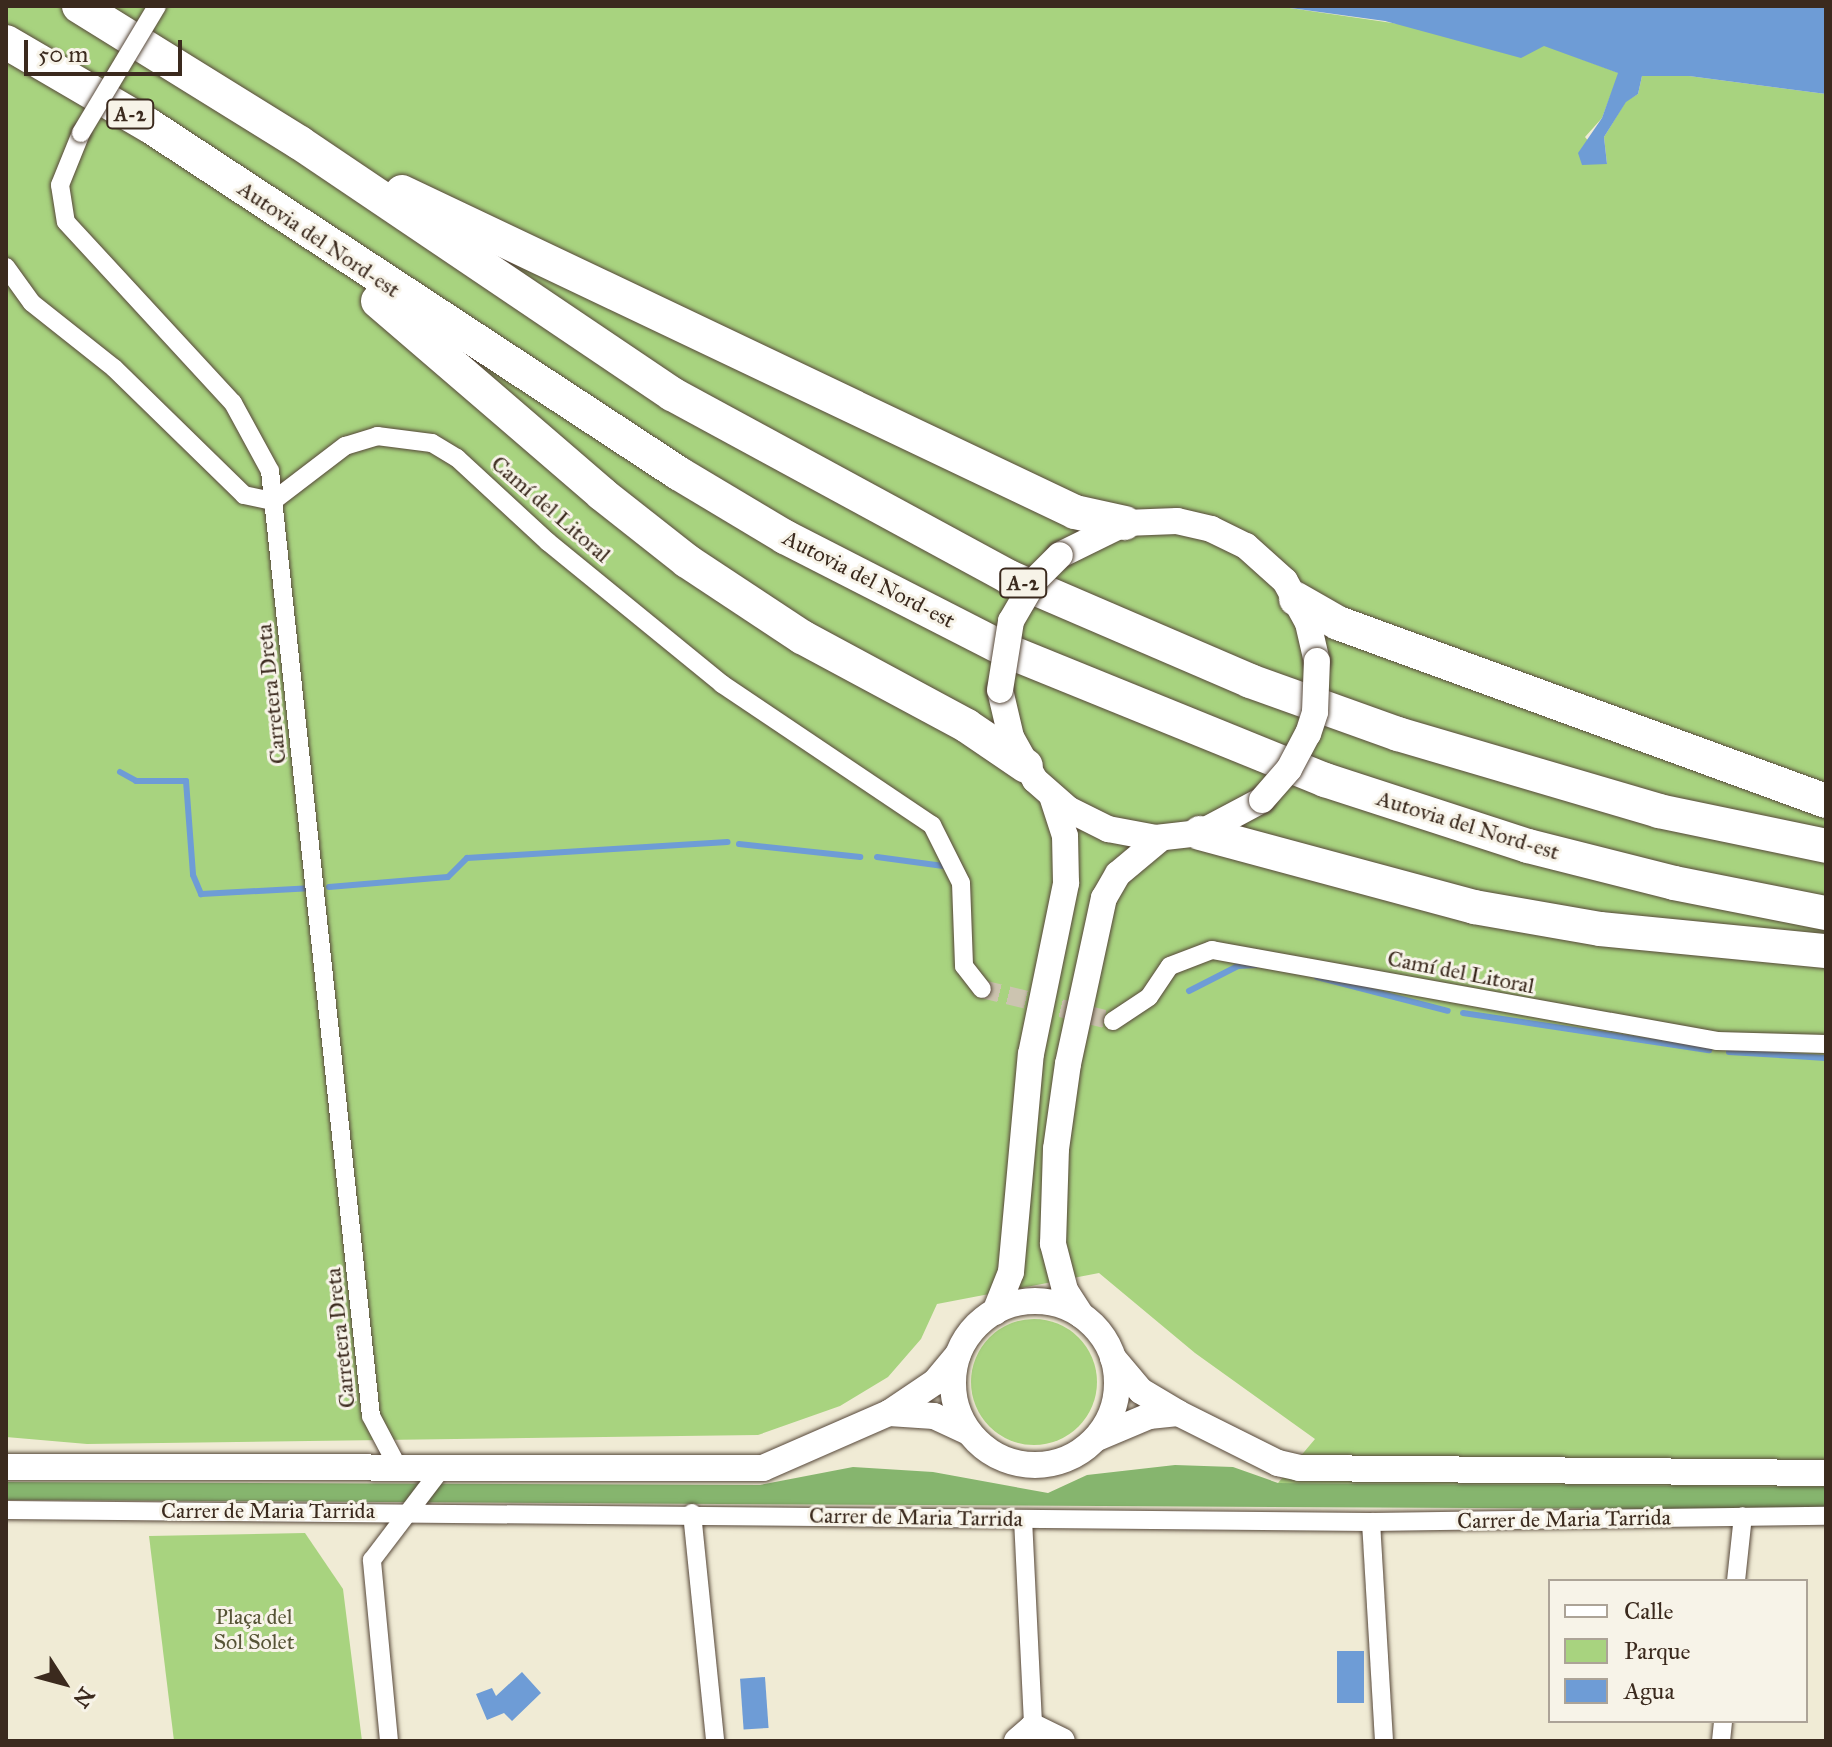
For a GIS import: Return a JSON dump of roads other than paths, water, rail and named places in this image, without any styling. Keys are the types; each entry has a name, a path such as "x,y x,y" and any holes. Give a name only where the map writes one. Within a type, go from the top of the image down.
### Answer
{"highway":[{"name":"A-2","path":"79,6 300,143 672,394 814,476 1009,577 1250,681 1398,734 1659,811 1826,846"},
{"name":"Autovia del Nord-est","path":"6,42 250,192 678,473 785,537 1012,653 1325,780 1528,846 1826,913"},
{"path":"300,143 1075,512 1125,523"},
{"path":"250,192 602,494 687,561 802,637 967,726 1026,766"},
{"path":"1296,599 1338,623 1826,801"},
{"path":"1200,833 1474,907 1600,929 1826,951"}],"main road":[{"path":"1169,521 1211,529 1258,555 1296,599 1317,661 1315,712 1308,734 1289,769 1262,800 1200,833 1161,838 1108,829 1052,796 1026,766 1004,720 1000,690 1011,621 1035,580 1060,555 1125,523 1169,521"},
{"path":"995,1312 1011,1272 1017,1156 1031,1054 1068,864 1052,796"},
{"path":"1097,1438 1115,1400 1113,1358 1101,1334 1081,1315 1065,1290 1053,1244 1056,1149 1068,1064 1104,898 1118,874 1161,838"},
{"path":"1081,1315 1039,1301 995,1312 973,1330 958,1355 954,1395 969,1432 998,1457 1036,1466 1073,1456 1097,1438 1149,1416 1178,1413"},
{"name":"Carrer de Maria Tarrida","path":"6,1467 763,1468 889,1413 935,1382 958,1355"},
{"name":"Carrer de Maria Tarrida","path":"1113,1358 1141,1391 1178,1413 1299,1468 1826,1473"},
{"name":"Carrer de Maria Tarrida","path":"889,1413 934,1416 969,1432"},
{"path":"1025,1734 1062,1741"}],"street":[{"name":"Carretera Dreta","path":"157,6 81,133 60,185 66,222 233,403 258,443 273,501 371,1416 399,1469"},
{"path":"6,267 32,303 114,368 244,495 273,501"},
{"name":"Camí del Litoral","path":"273,501 345,446 377,436 432,443 457,458 548,542 722,684 932,825 961,883 964,966 982,989"},
{"name":"Camí del Litoral","path":"1113,1021 1149,997 1170,966 1212,950 1717,1041 1826,1044"},
{"path":"389,1741 372,1560 442,1468"},
{"name":"Carrer de Maria Tarrida","path":"6,1510 692,1513 1371,1522 1826,1516"},
{"path":"692,1513 715,1741"},
{"path":"1736,1579 1743,1516"},
{"path":"1023,1519 1025,1734"},
{"path":"1371,1522 1384,1741"}],"water":[{"path":"1276,6 1826,6 1826,94 1689,76 1642,76 1638,94 1626,102 1604,137 1607,164 1582,165 1578,153 1602,118 1618,73 1544,46 1521,58 1385,21"},
{"path":"1337,1651 1364,1651 1364,1703 1337,1703"},
{"path":"522,1672 541,1693 512,1721 504,1713 487,1720 476,1694 492,1688 496,1696"},
{"path":"765,1677 769,1728 744,1730 740,1679"}],"waterway":[{"path":"120,772 136,781 186,781 193,875 201,894 313,888"},
{"path":"329,887 448,877 467,858 728,842"},
{"path":"739,844 860,857"},
{"path":"877,857 943,866"},
{"path":"1189,991 1238,966 1255,965"},
{"path":"1317,977 1448,1011"},
{"path":"1463,1013 1709,1050"},
{"path":"1729,1052 1826,1058"}],"tunnel":[{"path":"982,989 1113,1021"}],"park label":[{"name":"Plaça del Sol Solet","path":"254,1628"}]}
